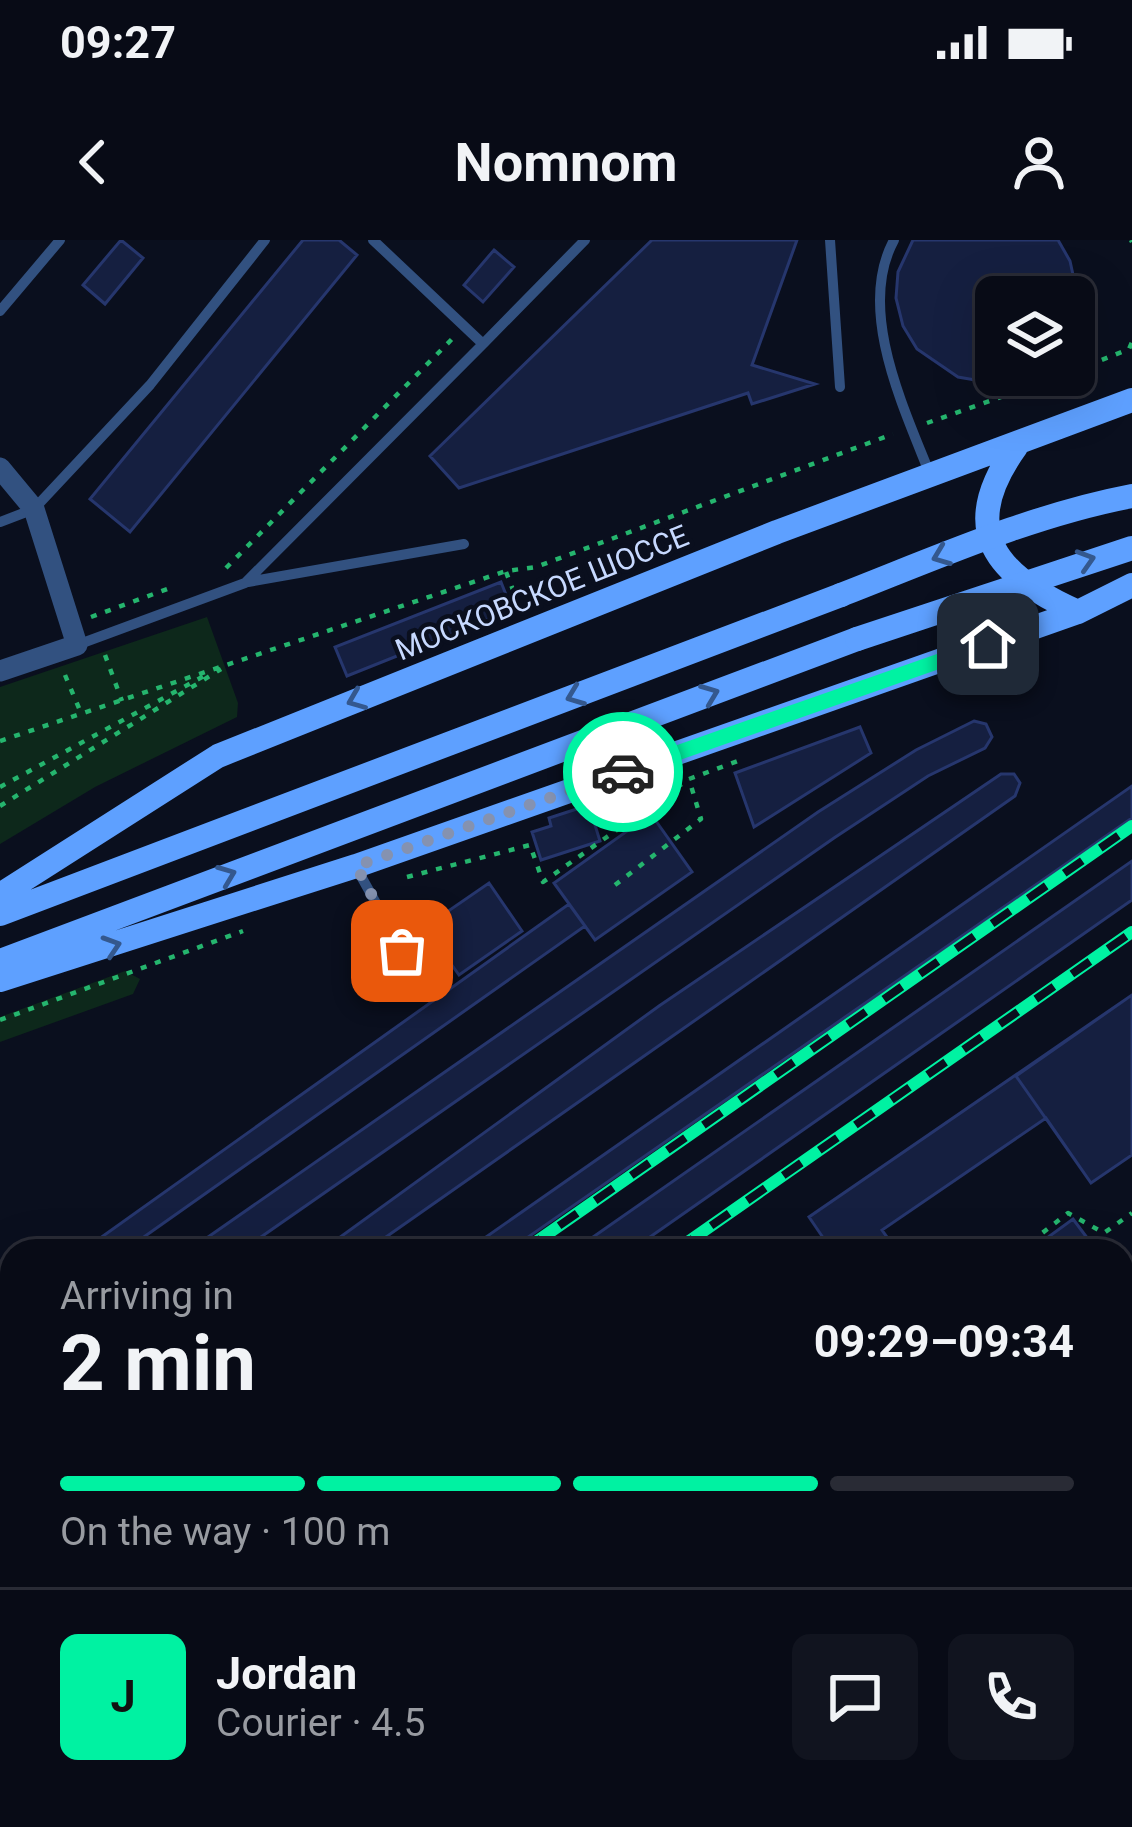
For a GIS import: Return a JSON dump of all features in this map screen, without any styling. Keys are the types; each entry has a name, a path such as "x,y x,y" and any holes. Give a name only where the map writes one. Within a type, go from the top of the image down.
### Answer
{"main road":[{"name":"МОСКОВСКОЕ ШОССЕ","path":"0,895 218,756 777,532 1016,447 1132,400"},
{"path":"1016,447 993,479 985,514 994,549 1008,572 1031,591 1078,612"},
{"path":"0,914 841,596 1093,503 1132,496"},
{"path":"0,961 857,639 1132,548"},
{"path":"0,980 356,866 1078,612 1132,585"}],"street":[{"path":"0,468 34,509 74,635 0,671"}],"lane":[{"path":"0,311 60,240"},
{"path":"0,522 34,509 150,386 265,240"},
{"path":"374,240 483,344"},
{"path":"245,583 585,240"},
{"path":"830,240 840,387"},
{"path":"894,240 883,260 878,291 884,335 931,477"},
{"path":"74,635 245,583 464,544"},
{"path":"356,866 420,982"}],"path":[{"path":"210,574 230,566 456,335"},
{"path":"1095,362 1129,349 1132,343"},
{"path":"0,741 506,571 536,567 1003,396"},
{"path":"506,571 517,600"},
{"path":"74,635 189,581"},
{"path":"431,596 436,607"},
{"path":"0,787 225,665"},
{"path":"0,806 225,665"},
{"path":"406,878 532,844 544,882 689,779 755,755"},
{"path":"615,885 701,819 689,779"},
{"path":"597,833 607,840"},
{"path":"0,1020 244,931"},
{"path":"1035,1239 1069,1213 1104,1233 1132,1213"}],"green space":[{"path":"207,617 238,703 237,717 95,787 0,844 0,687"},
{"path":"125,971 140,979 133,994 0,1042 0,1017"}],"building":[{"path":"121,240 143,258 105,304 83,285"},
{"path":"303,240 339,240 357,255 130,532 90,499"},
{"path":"652,240 797,240 752,365 815,384 752,404 748,393 459,488 430,456"},
{"path":"913,240 1058,240 1073,276 975,276 975,380 958,377 917,349 903,326 896,298 898,272"},
{"path":"494,250 514,267 483,302 464,285"},
{"path":"501,582 512,610 347,676 335,647"},
{"path":"974,721 986,724 992,737 985,748 928,776 834,838 258,1239 205,1239 818,812 916,750"},
{"path":"860,727 871,753 754,827 735,773"},
{"path":"1001,774 1014,774 1020,783 1015,796 383,1239 338,1239 659,1006"},
{"path":"1132,786 1132,818 525,1239 483,1239"},
{"path":"632,791 638,811 595,825 600,841 541,860 532,832 551,826 549,818"},
{"path":"651,814 692,872 595,940 554,883"},
{"path":"1132,861 1132,900 647,1239 590,1239"},
{"path":"489,883 522,931 459,975 425,927"},
{"path":"569,904 585,926 141,1239 99,1239"},
{"path":"1132,995 1132,1155 1091,1183 1016,1076"},
{"path":"1132,995 1132,1155 1091,1183 1046,1118 882,1230 888,1239 824,1239 809,1217"},
{"path":"1073,1219 1088,1239 1046,1239"}],"railway":[{"path":"540,1239 1132,826"},
{"path":"692,1239 1132,932"}],"way so far":[{"path":"402,951 356,866 623,772"}],"route":[{"path":"623,772 988,644"}]}
